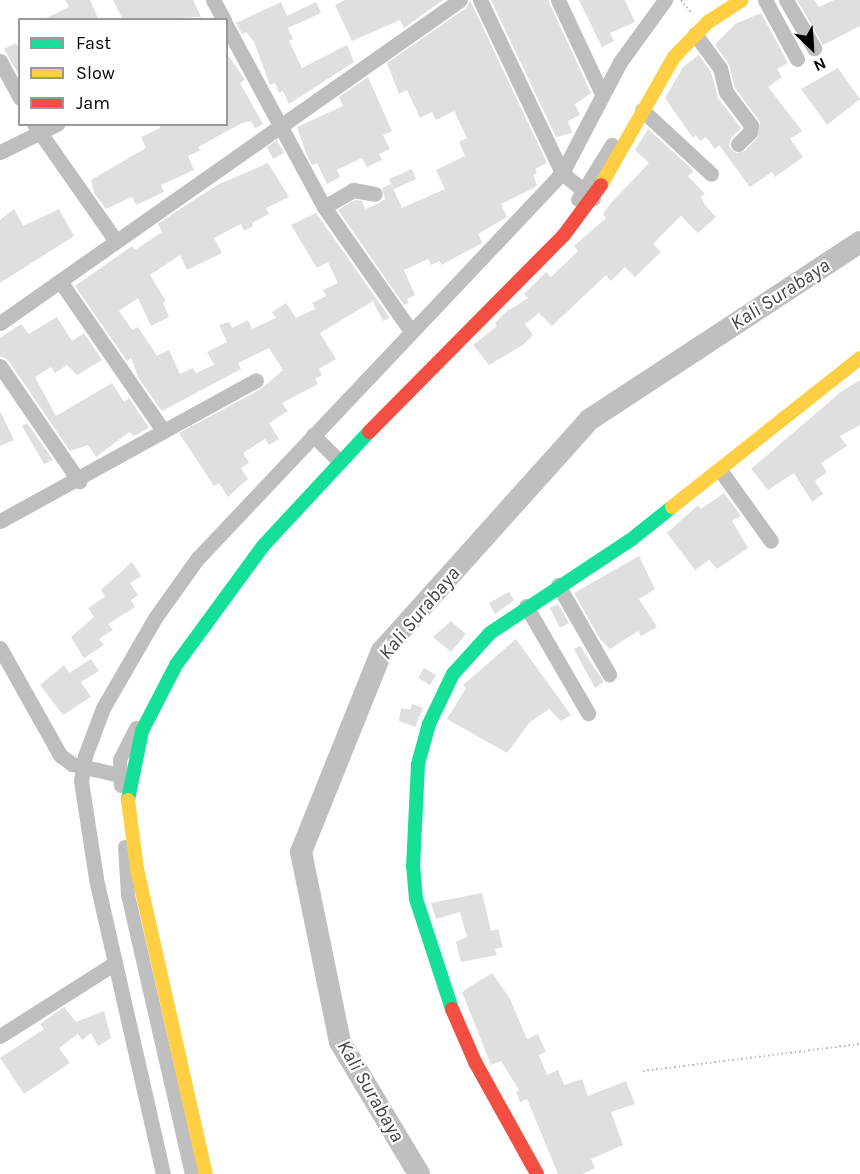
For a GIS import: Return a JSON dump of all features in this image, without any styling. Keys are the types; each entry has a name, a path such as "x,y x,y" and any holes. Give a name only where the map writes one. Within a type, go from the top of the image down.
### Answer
{"street":[{"path":"213,0 223,18"},
{"path":"0,323 460,0"},
{"path":"480,0 564,177 591,197"},
{"path":"558,0 602,94"},
{"path":"164,1174 96,878 81,781 89,767 110,695 184,574 314,437 410,330 564,177 602,94 665,0"},
{"path":"206,1174 137,869 126,776 142,731 176,665 262,546 338,461 532,271 591,197 666,68 695,34 742,0"},
{"path":"765,0 797,59"},
{"path":"786,0 813,48"},
{"path":"228,29 324,207 410,330"},
{"path":"695,34 720,68 726,92 751,125 750,132 738,144"},
{"path":"0,62 18,94"},
{"path":"642,110 711,174"},
{"path":"0,152 36,129 116,241"},
{"path":"324,207 353,190 375,194"},
{"path":"60,281 162,429"},
{"path":"537,1174 475,1062 439,978 416,899 413,867 418,764 429,724 462,662 526,606 632,539 860,358"},
{"path":"0,366 79,481"},
{"path":"0,521 79,481 162,429 256,380"},
{"path":"314,437 338,461"},
{"path":"720,470 771,541"},
{"path":"558,585 609,674"},
{"path":"526,606 588,713"},
{"path":"0,648 54,748 66,761 126,776"},
{"path":"0,1036 115,963"}],"path":[{"path":"643,1071 860,1044"}],"building":[{"path":"65,0 90,0 98,18 46,18 69,7"},
{"path":"113,0 193,0 201,17 175,18 122,18"},
{"path":"345,0 443,0 404,28 400,20 352,41 335,5"},
{"path":"470,0 547,163 535,169 537,173 533,175 537,185 534,188 501,204 507,217 478,234 482,243 441,265 440,261 431,265 428,259 404,270 415,295 407,299 409,303 404,305 338,210 355,200 362,201 365,209 379,203 385,199 382,188 391,184 402,208 445,189 436,170 465,156 459,142 467,138 454,111 436,120 432,112 420,118 407,90 399,94 387,63 466,8"},
{"path":"491,0 548,0 591,93 575,104 580,115 568,121 572,133 556,137"},
{"path":"579,0 625,0 635,22 610,33 614,41 602,47"},
{"path":"797,0 814,0 819,7 834,0 860,0 860,26 823,45"},
{"path":"281,2 287,16 316,2 321,13 288,28 293,39 289,41 302,68 347,45 354,62 289,104 283,91 279,93 275,83 270,85 254,42 246,32 242,34 236,23"},
{"path":"761,13 788,63 777,69 782,77 768,87 802,131 790,139 803,157 775,177 772,172 750,187 719,145 715,149 706,137 700,141 696,135 693,138 665,98 683,67 699,55 711,72 718,98 741,128 731,138 729,147 736,153 745,151 757,138 760,122 735,88 729,65 715,44 735,24"},
{"path":"16,43 18,46 18,74 4,49"},
{"path":"228,55 245,80 240,83 263,124 255,128 251,121 242,123 198,147 200,151 188,156 194,170 161,185 164,192 136,205 132,197 106,209 94,193 91,180 146,148 141,137 160,128 160,126 228,126"},
{"path":"838,68 860,99 827,125 801,89"},
{"path":"368,77 392,131 383,135 390,149 379,154 382,160 367,167 362,158 337,170 340,177 327,184 317,163 312,165 297,127 343,106 339,97"},
{"path":"648,129 694,171 688,176 705,194 701,197 716,217 698,233 681,216 653,244 661,252 635,277 625,267 611,281 606,275 552,326 539,313 525,324 533,335 523,345 489,365 473,345 497,326 495,323 505,313 528,298 524,294 546,272 551,277 578,251 574,246 606,218 603,214 611,203 649,163 635,150"},
{"path":"277,140 284,153 273,159 267,147"},
{"path":"268,163 289,197 266,208 269,214 252,223 253,226 244,231 241,224 214,238 222,253 187,270 180,255 150,275 166,301 163,303 169,317 151,326 138,298 119,311 132,330 138,327 157,356 169,350 180,374 193,368 196,373 214,365 207,352 227,342 219,325 229,322 232,328 248,320 252,329 276,318 272,312 286,303 296,318 315,309 312,303 326,296 323,290 338,283 328,262 317,268 291,225 316,213 390,318 383,321 373,301 320,333 336,359 319,369 322,375 315,379 318,384 282,403 288,411 269,423 279,439 269,445 265,439 243,453 249,463 241,468 248,479 228,497 219,483 214,486 179,433 261,389 283,370 269,348 238,363 241,369 162,411 139,379 131,358 127,361 75,286 132,246 135,250 162,232 158,224 219,184"},
{"path":"412,169 416,179 394,189 389,179"},
{"path":"14,209 23,226 59,209 74,236 0,283 0,220"},
{"path":"57,317 72,341 84,333 102,360 77,375 67,365 55,373 51,367 35,377 56,416 112,383 124,402 129,398 149,428 134,436 129,432 96,457 88,445 70,451 8,360 0,356 0,338 21,324 29,334"},
{"path":"860,380 860,425 840,436 847,446 821,463 827,472 815,481 823,494 812,502 794,473 768,490 751,469 842,391"},
{"path":"0,411 14,440 0,446"},
{"path":"27,423 53,460 44,464 22,426"},
{"path":"724,493 741,516 732,521 748,548 717,569 709,560 695,570 667,533 698,505 701,509"},
{"path":"639,556 655,589 639,599 657,627 641,636 638,631 610,649 600,639 574,593"},
{"path":"132,562 141,576 130,583 138,595 131,600 135,607 108,624 113,630 99,639 104,645 84,658 71,637 94,617 88,608 105,597 101,590"},
{"path":"509,592 514,600 495,614 489,603"},
{"path":"558,604 569,623 560,628 550,608"},
{"path":"451,621 466,634 451,652 433,637"},
{"path":"516,639 571,715 561,721 549,709 529,723 507,753 447,719 466,688 463,685"},
{"path":"580,646 604,682 595,688 574,649"},
{"path":"91,659 99,671 81,682 91,697 63,715 40,685 64,665 69,673"},
{"path":"424,668 436,675 430,685 418,678"},
{"path":"412,704 423,708 415,727 399,721 401,708 410,710"},
{"path":"482,893 491,931 498,929 503,947 495,949 497,955 461,962 456,942 467,937 460,912 436,919 431,903"},
{"path":"492,973 510,999 527,1039 538,1034 546,1052 539,1055 547,1075 558,1070 564,1085 582,1079 588,1096 626,1081 635,1104 611,1112 623,1145 591,1159 595,1168 583,1174 558,1174 527,1099 520,1102 516,1092 519,1090 501,1061 491,1065 462,992"},
{"path":"64,1007 76,1022 104,1011 111,1038 98,1046 91,1033 82,1040 78,1034 59,1048 70,1063 24,1094 0,1058 44,1029 40,1024"}],"waterway":[{"path":"578,200 612,145"},
{"name":"Kali Surabaya","path":"419,1174 340,1042 301,852 382,651 589,420 860,242"},
{"path":"121,786 120,760 136,728"},
{"path":"125,847 128,895 192,1174"}],"traffic: fast":[{"path":"128,800 142,731 176,665 263,546 369,432"},
{"path":"452,1009 416,899 413,867 418,764 429,724 453,674 490,633 632,539 672,507"}],"traffic: slow":[{"path":"601,185 674,57 708,22 742,0"},
{"path":"672,507 860,358"},
{"path":"128,800 137,869 206,1174"}],"traffic: jam":[{"path":"369,432 564,235 601,185"},
{"path":"452,1009 475,1062 537,1174"}]}
